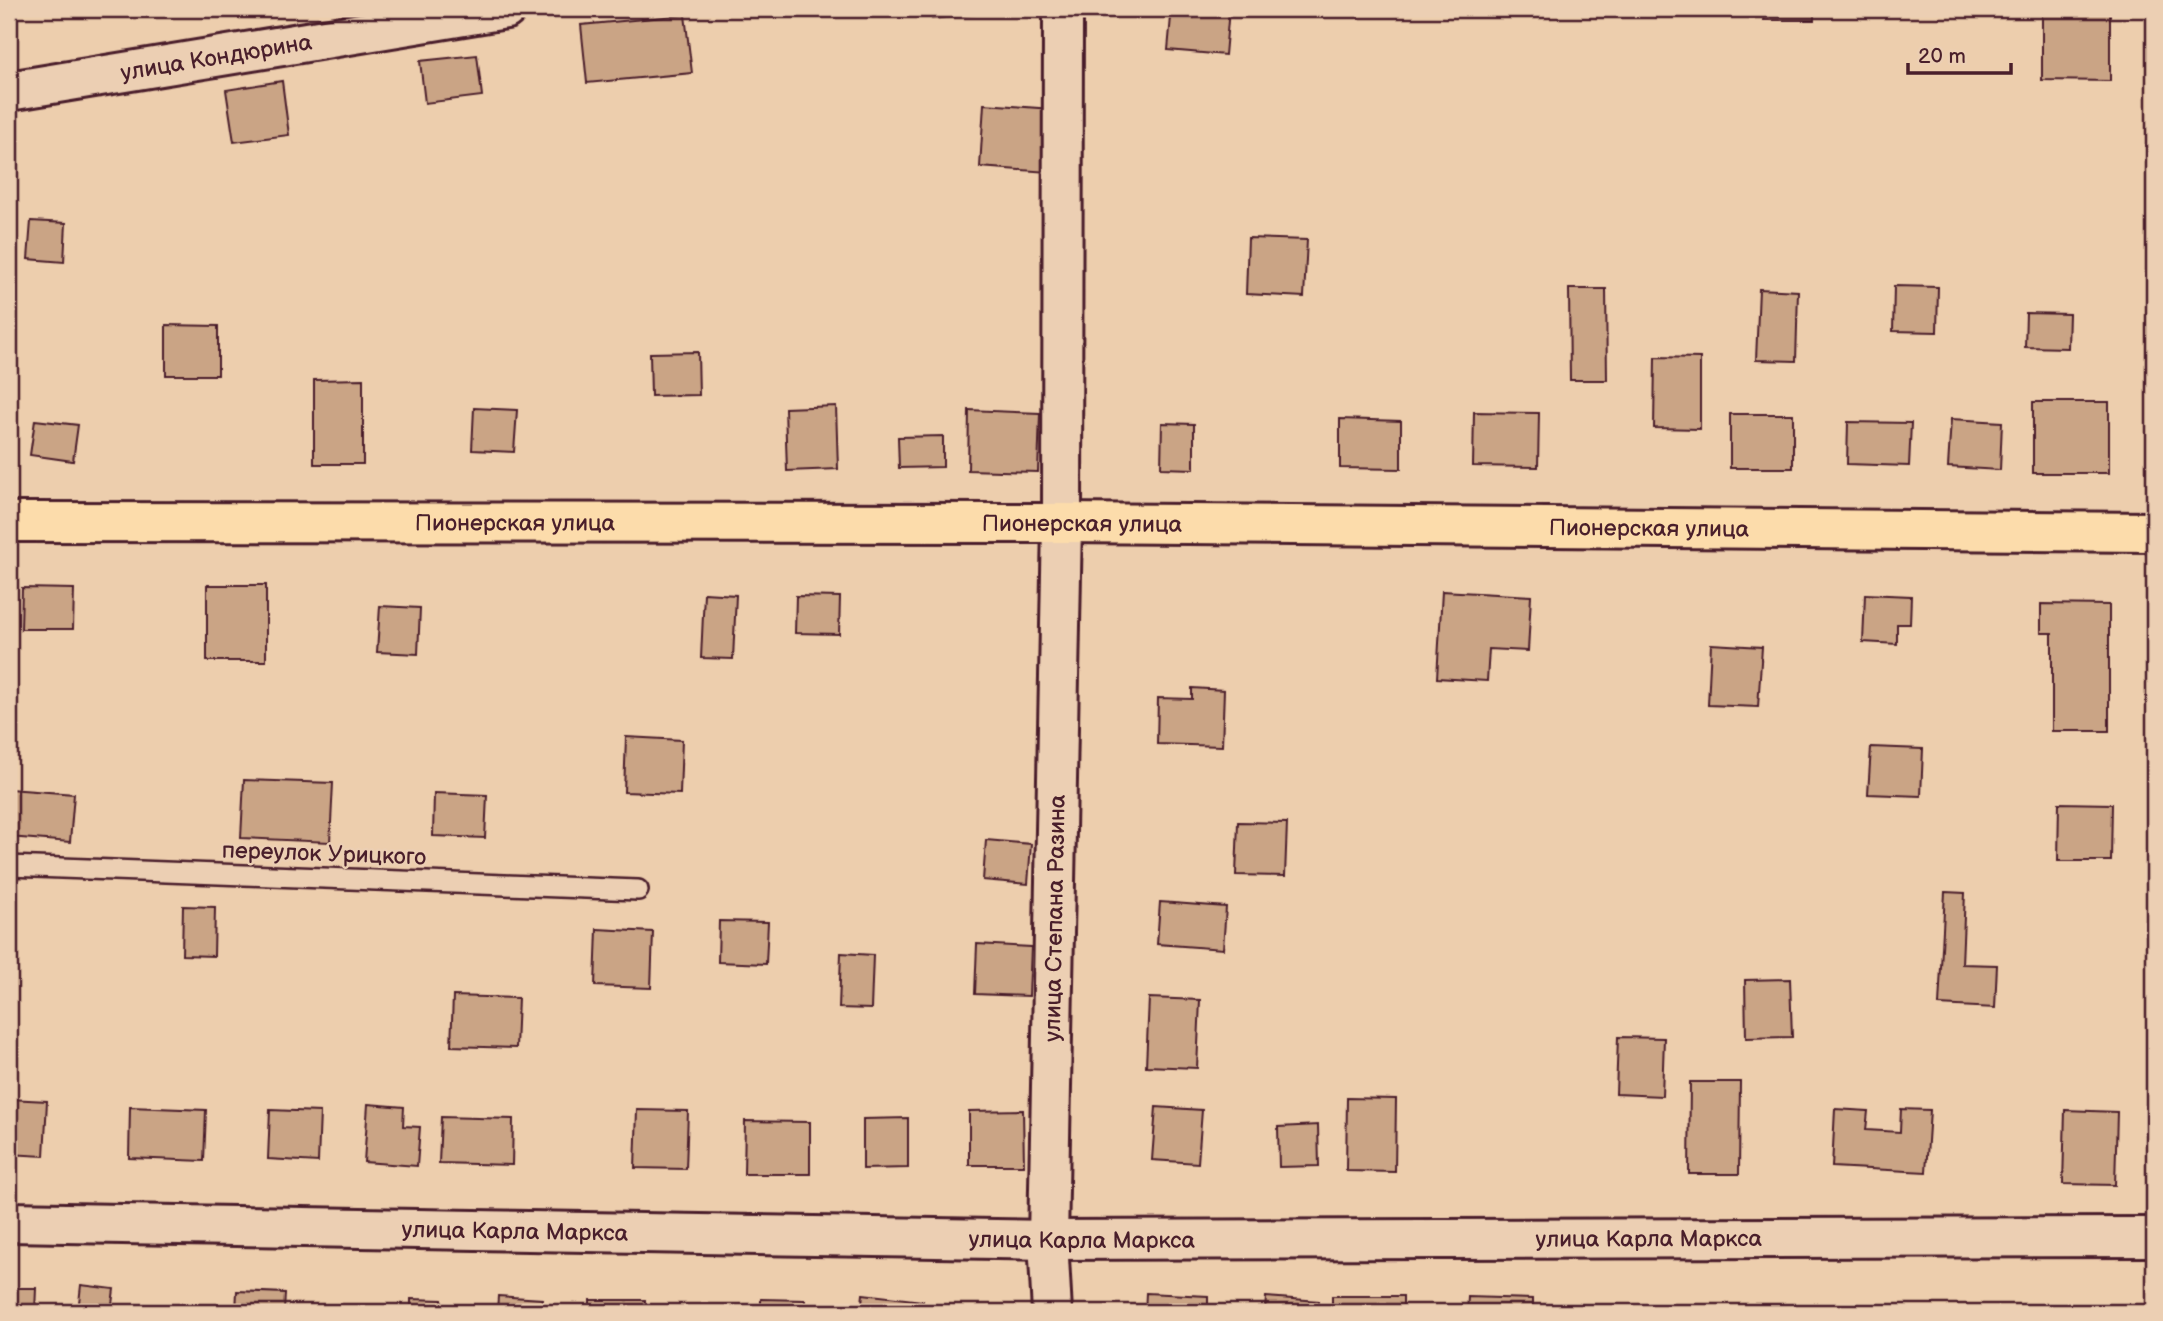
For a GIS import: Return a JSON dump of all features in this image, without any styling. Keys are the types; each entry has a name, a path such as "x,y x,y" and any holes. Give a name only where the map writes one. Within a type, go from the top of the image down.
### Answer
{"main road":[{"name":"Пионерская улица","path":"9,522 1062,523 2154,532"}],"street":[{"name":"улица Кондюрина","path":"9,91 506,9"},
{"name":"улица Степана Разина","path":"1052,1312 1048,1240 1062,523 1063,9"},
{"name":"улица Карла Маркса","path":"9,1222 1048,1240 2154,1237"}],"lane":[{"name":"переулок Урицкого","path":"9,866 638,890"}],"building":[{"path":"930,9 1022,9 932,19"},
{"path":"1194,9 1229,9 1225,55 1168,50 1171,17 1193,18"},
{"path":"1764,9 1814,9 1814,20 1764,20"},
{"path":"2042,9 2110,9 2110,81 2042,80"},
{"path":"685,15 692,73 587,83 581,25"},
{"path":"477,55 482,96 425,103 420,61"},
{"path":"282,81 289,135 234,142 226,90"},
{"path":"984,104 1052,109 1048,172 980,167"},
{"path":"31,221 66,223 64,262 28,259"},
{"path":"1248,238 1307,240 1304,297 1246,294"},
{"path":"1894,286 1938,287 1937,332 1893,331"},
{"path":"1569,289 1606,289 1607,380 1570,380"},
{"path":"1759,289 1798,291 1796,361 1756,360"},
{"path":"2026,313 2069,314 2068,348 2025,347"},
{"path":"166,325 218,326 218,375 166,375"},
{"path":"698,352 699,395 651,396 650,353"},
{"path":"1655,357 1700,358 1700,429 1654,428"},
{"path":"363,379 363,464 314,464 314,380"},
{"path":"2033,402 2109,402 2109,473 2033,473"},
{"path":"836,406 838,469 787,471 785,408"},
{"path":"474,408 517,410 514,452 472,450"},
{"path":"969,410 1040,413 1038,472 968,470"},
{"path":"1474,412 1539,413 1538,467 1473,466"},
{"path":"1730,414 1793,414 1793,468 1730,468"},
{"path":"1340,419 1401,421 1401,469 1340,468"},
{"path":"1951,419 2002,422 2000,470 1948,467"},
{"path":"35,420 78,425 73,461 30,455"},
{"path":"1848,422 1911,423 1909,466 1847,464"},
{"path":"1162,423 1194,424 1194,469 1161,468"},
{"path":"943,436 943,467 899,468 898,437"},
{"path":"207,585 266,585 266,661 207,661"},
{"path":"22,588 74,589 73,629 21,629"},
{"path":"1442,591 1531,596 1528,651 1489,649 1487,681 1437,678"},
{"path":"704,593 736,595 733,659 701,658"},
{"path":"1865,594 1911,596 1910,624 1897,624 1897,644 1863,642"},
{"path":"796,596 840,597 839,634 795,633"},
{"path":"2041,604 2109,605 2109,731 2052,731 2052,633 2041,633"},
{"path":"380,606 420,608 418,654 377,652"},
{"path":"1711,644 1762,647 1758,707 1708,705"},
{"path":"1192,688 1224,690 1222,746 1157,744 1158,698 1192,699"},
{"path":"626,737 682,740 680,794 624,792"},
{"path":"1871,747 1923,749 1921,796 1868,794"},
{"path":"244,780 333,783 330,842 241,838"},
{"path":"9,789 74,794 70,842 9,837"},
{"path":"434,793 487,795 485,838 433,836"},
{"path":"2059,803 2112,804 2111,861 2058,861"},
{"path":"1238,822 1287,823 1285,876 1236,875"},
{"path":"986,840 1031,844 1028,884 983,880"},
{"path":"1945,892 1965,893 1962,964 1997,965 1995,1008 1939,1005"},
{"path":"1160,902 1226,907 1223,949 1157,944"},
{"path":"183,906 215,907 214,956 182,955"},
{"path":"719,921 768,922 766,964 718,962"},
{"path":"597,929 653,932 651,988 595,986"},
{"path":"977,944 1031,947 1029,996 975,994"},
{"path":"841,953 873,955 871,1009 839,1008"},
{"path":"1790,979 1792,1037 1746,1038 1745,980"},
{"path":"453,996 518,998 516,1048 451,1046"},
{"path":"1149,998 1200,1000 1197,1068 1146,1066"},
{"path":"1618,1037 1664,1038 1662,1096 1616,1094"},
{"path":"1690,1082 1740,1082 1739,1174 1689,1174"},
{"path":"1347,1098 1396,1099 1395,1172 1346,1171"},
{"path":"9,1099 47,1101 44,1156 9,1154"},
{"path":"368,1104 404,1107 403,1126 420,1127 417,1166 364,1162"},
{"path":"130,1107 206,1110 204,1161 129,1158"},
{"path":"1156,1107 1202,1110 1198,1163 1152,1160"},
{"path":"1835,1109 1868,1111 1866,1130 1900,1132 1901,1109 1930,1110 1926,1172 1832,1167"},
{"path":"270,1110 320,1112 318,1162 268,1159"},
{"path":"637,1110 688,1111 686,1169 635,1168"},
{"path":"1023,1110 1024,1165 969,1165 969,1111"},
{"path":"2065,1110 2117,1112 2115,1185 2063,1184"},
{"path":"441,1117 513,1119 512,1165 439,1163"},
{"path":"908,1118 908,1168 863,1169 863,1119"},
{"path":"745,1121 810,1122 810,1174 744,1174"},
{"path":"1318,1125 1319,1166 1279,1167 1278,1127"},
{"path":"81,1285 114,1289 111,1312 78,1312"},
{"path":"9,1288 36,1288 35,1312 9,1312"},
{"path":"237,1291 285,1293 284,1312 236,1312"},
{"path":"1146,1293 1208,1296 1208,1312 1145,1312"},
{"path":"863,1294 923,1301 921,1312 861,1312"},
{"path":"498,1296 542,1299 541,1312 497,1312"},
{"path":"1332,1296 1403,1296 1403,1312 1332,1312"},
{"path":"1266,1297 1319,1301 1319,1312 1265,1312"},
{"path":"1468,1297 1533,1299 1533,1312 1467,1312"},
{"path":"411,1299 442,1300 442,1312 411,1312"},
{"path":"761,1299 805,1300 805,1312 761,1312"},
{"path":"590,1300 645,1300 645,1312 590,1312"},
{"path":"1803,1311 1803,1312 1736,1312"}]}
